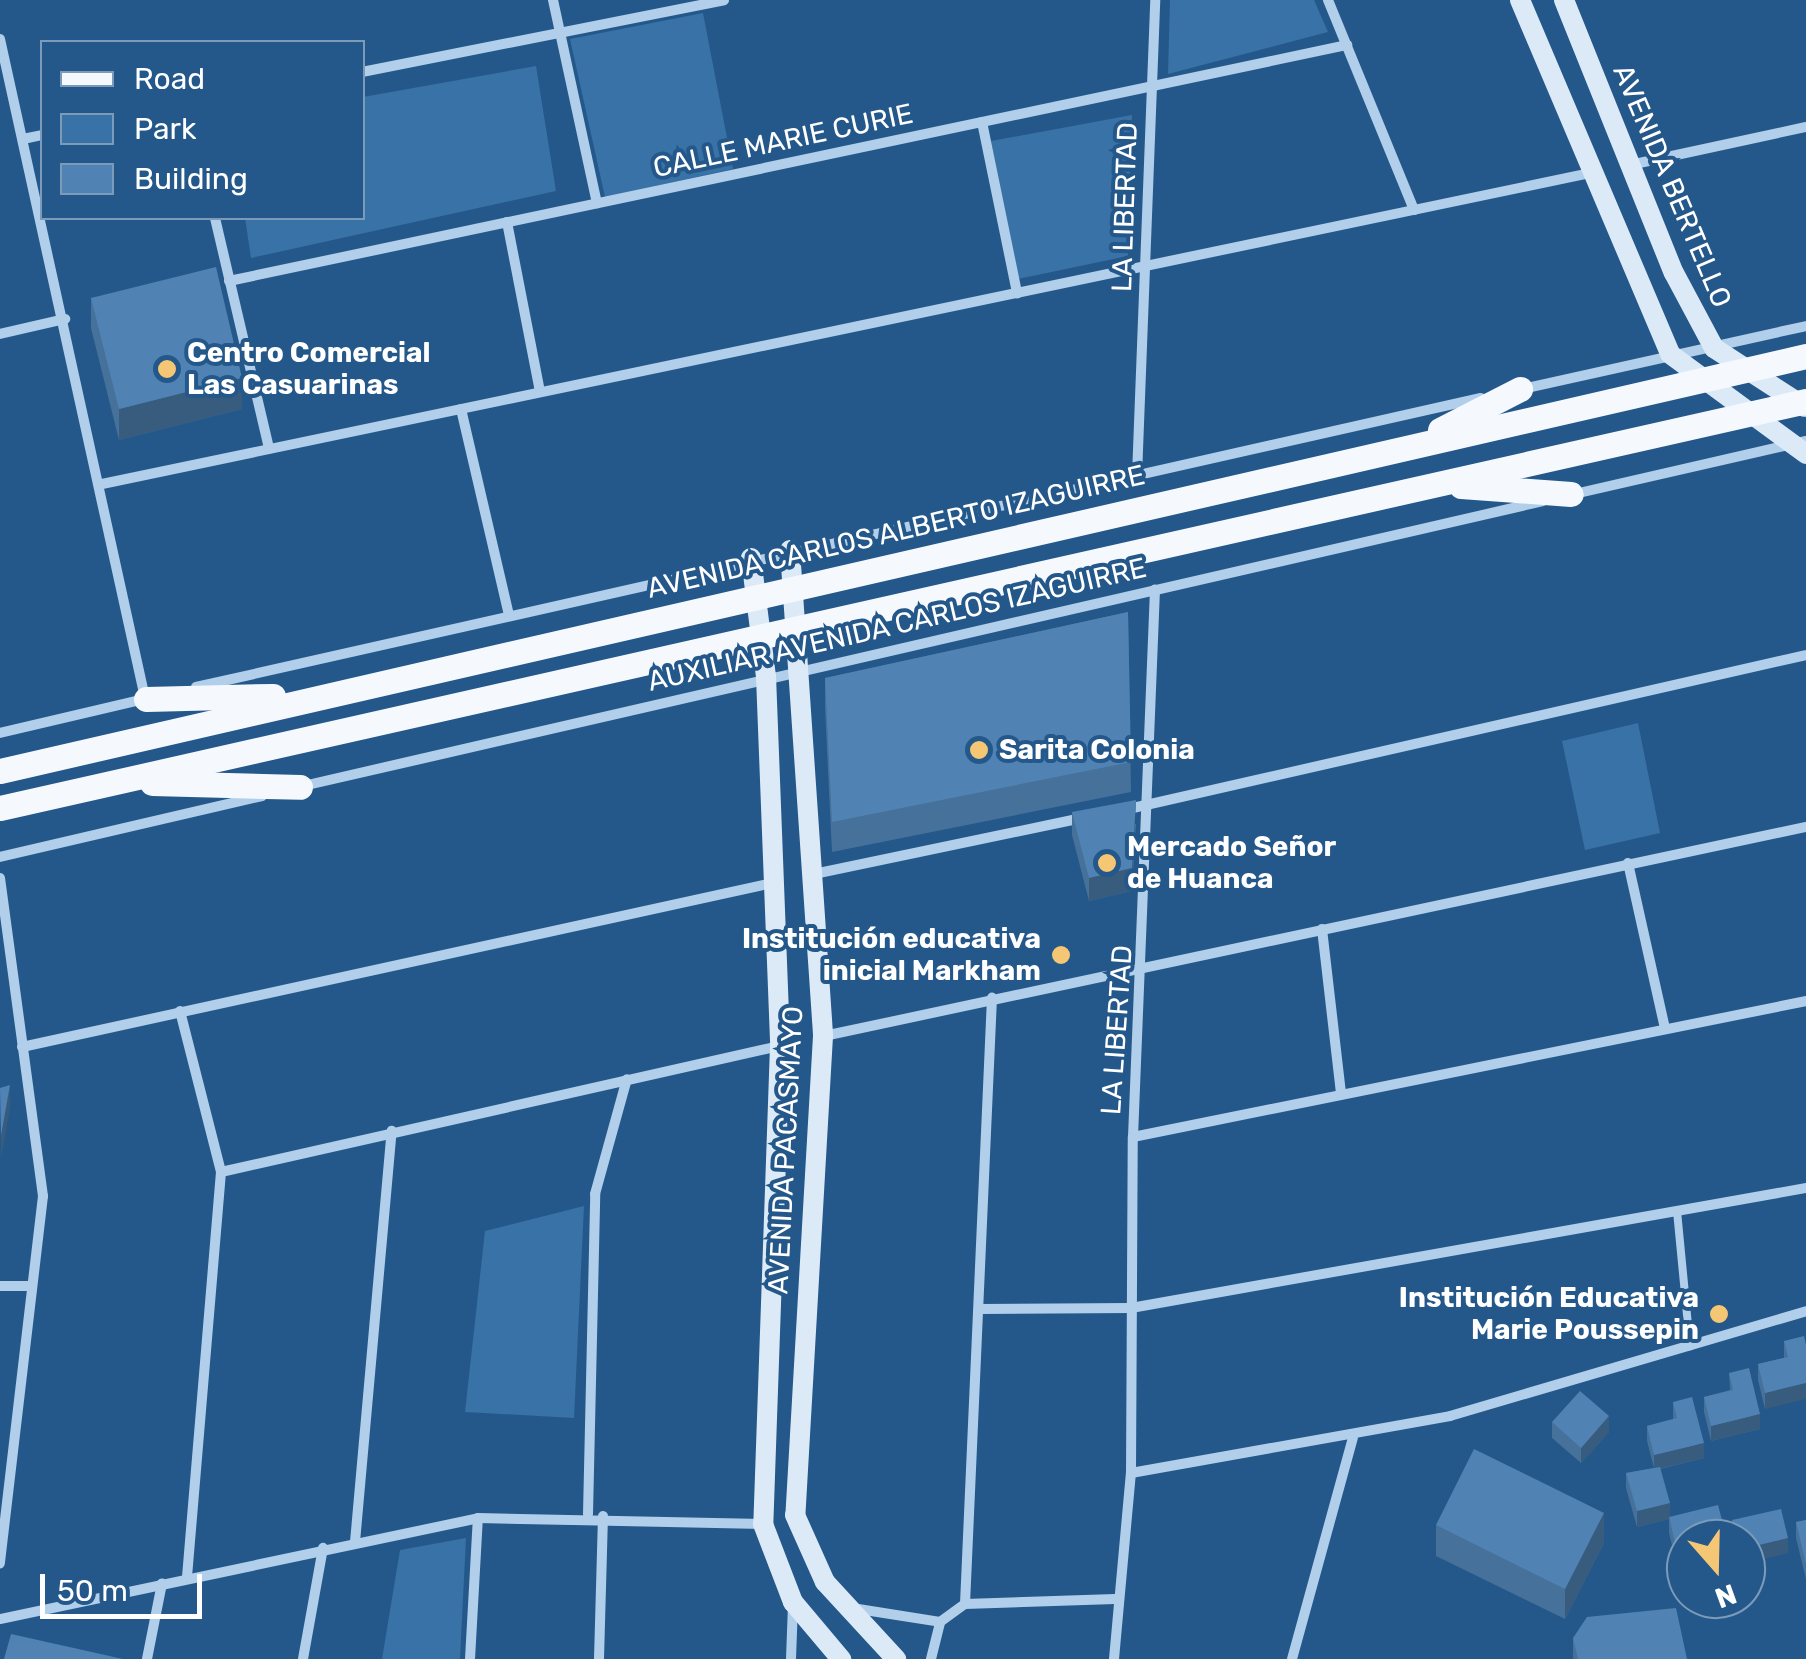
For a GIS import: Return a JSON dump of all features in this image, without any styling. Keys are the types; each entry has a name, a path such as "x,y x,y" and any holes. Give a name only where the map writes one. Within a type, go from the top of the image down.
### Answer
{"main road":[{"path":"1520,0 1670,354 1710,378 1802,446"},
{"name":"AVENIDA BERTELLO","path":"1564,0 1629,165 1714,348 1803,404"},
{"name":"AVENIDA CARLOS ALBERTO IZAGUIRRE","path":"0,771 1806,356"},
{"path":"1402,448 1520,389"},
{"path":"0,808 763,633 1751,412 1803,404"},
{"path":"1431,484 1571,494"},
{"name":"AVENIDA PACASMAYO","path":"790,550 823,1036 795,1515 846,1607 896,1659"},
{"name":"AVENIDA PACASMAYO","path":"752,558 763,633 778,882 780,1046 763,1524 794,1602 841,1659"},
{"path":"146,699 328,695"},
{"path":"118,782 300,787"},
{"path":"768,1400 800,1402"}],"street":[{"path":"553,0 597,203"},
{"path":"365,71 724,0"},
{"name":"LA LIBERTAD","path":"1137,476 1156,0"},
{"path":"1328,0 1414,210"},
{"path":"0,39 40,214"},
{"name":"CALLE MARIE CURIE","path":"230,281 1347,46"},
{"path":"982,122 1017,293"},
{"path":"1629,165 1806,127"},
{"path":"23,139 40,135"},
{"path":"102,484 1591,172"},
{"path":"41,220 146,699"},
{"path":"215,220 269,449"},
{"path":"506,222 540,392"},
{"path":"0,334 64,320"},
{"path":"0,734 752,558 1806,326"},
{"path":"461,409 509,615"},
{"name":"AUXILIAR AVENIDA CARLOS IZAGUIRRE","path":"0,857 766,676 1571,494 1802,446"},
{"name":"LA LIBERTAD","path":"1114,1659 1115,1599 1131,1473 1133,1136 1146,968 1155,589"},
{"path":"1111,812 1806,655"},
{"path":"814,874 1092,816"},
{"path":"823,1036 1806,827"},
{"path":"1628,864 1666,1028"},
{"path":"0,878 42,1196 0,1563"},
{"path":"22,1047 778,882"},
{"path":"1322,929 1341,1094"},
{"path":"964,1604 992,998"},
{"path":"1133,1136 1806,1002"},
{"path":"180,1010 221,1172 186,1578"},
{"path":"221,1172 780,1046"},
{"path":"588,1514 595,1194 627,1079"},
{"path":"355,1542 392,1131"},
{"path":"979,1309 1131,1308 1806,1188"},
{"path":"0,1286 31,1286"},
{"path":"1131,1473 1353,1438 1691,1350 1806,1311"},
{"path":"1292,1659 1353,1438"},
{"path":"0,1618 478,1518 588,1514 763,1524"},
{"path":"598,1659 603,1516"},
{"path":"470,1659 478,1518"},
{"path":"303,1659 323,1548"},
{"path":"146,1659 162,1583"},
{"path":"931,1659 940,1622 964,1604 1115,1599"},
{"path":"791,1659 794,1602"},
{"path":"846,1607 940,1622"}],"lane":[{"path":"1677,1211 1691,1350"}],"green space":[{"path":"1170,0 1314,0 1328,32 1168,74"},
{"path":"703,13 733,169 605,197 570,39"},
{"path":"536,66 556,191 251,258 245,220 365,220 365,97"},
{"path":"1132,115 1128,256 1018,279 991,141"},
{"path":"1638,723 1660,833 1585,850 1562,741"},
{"path":"584,1206 574,1418 465,1412 485,1231"},
{"path":"466,1538 460,1659 382,1659 400,1550"}],"building":[{"name":"Centro Comercial Las Casuarinas","path":"216,267 242,378 119,409 91,298"},
{"name":"Sarita Colonia","path":"1128,612 1131,762 832,822 825,678"},
{"name":"Mercado Señor de Huanca","path":"1136,800 1132,868 1089,878 1072,812"},
{"path":"10,1085 1,1136 0,1088"},
{"path":"1804,1336 1806,1383 1765,1393 1758,1364 1788,1357 1784,1341"},
{"path":"1749,1368 1760,1414 1711,1426 1704,1397 1733,1390 1729,1373"},
{"path":"1580,1391 1609,1416 1581,1448 1552,1422"},
{"path":"1692,1397 1704,1443 1654,1455 1647,1426 1677,1418 1673,1402"},
{"path":"1474,1449 1604,1513 1565,1589 1436,1525"},
{"path":"1660,1467 1670,1503 1637,1511 1626,1473"},
{"path":"1718,1505 1722,1519 1669,1519"},
{"path":"1781,1509 1788,1538 1766,1543 1766,1519 1736,1519"},
{"path":"1806,1520 1806,1564 1796,1522"},
{"path":"1666,1609 1666,1619 1678,1619 1687,1659 1578,1659 1573,1638 1587,1617"},
{"path":"11,1634 123,1659 4,1659"}],"place":[{"name":"Centro Comercial Las Casuarinas","path":"167,369"},
{"name":"Sarita Colonia","path":"979,750"},
{"name":"Mercado Señor de Huanca","path":"1107,863"},
{"name":"Institución educativa inicial Markham","path":"1061,955"},
{"name":"Institución Educativa Marie Poussepin","path":"1719,1314"}]}
